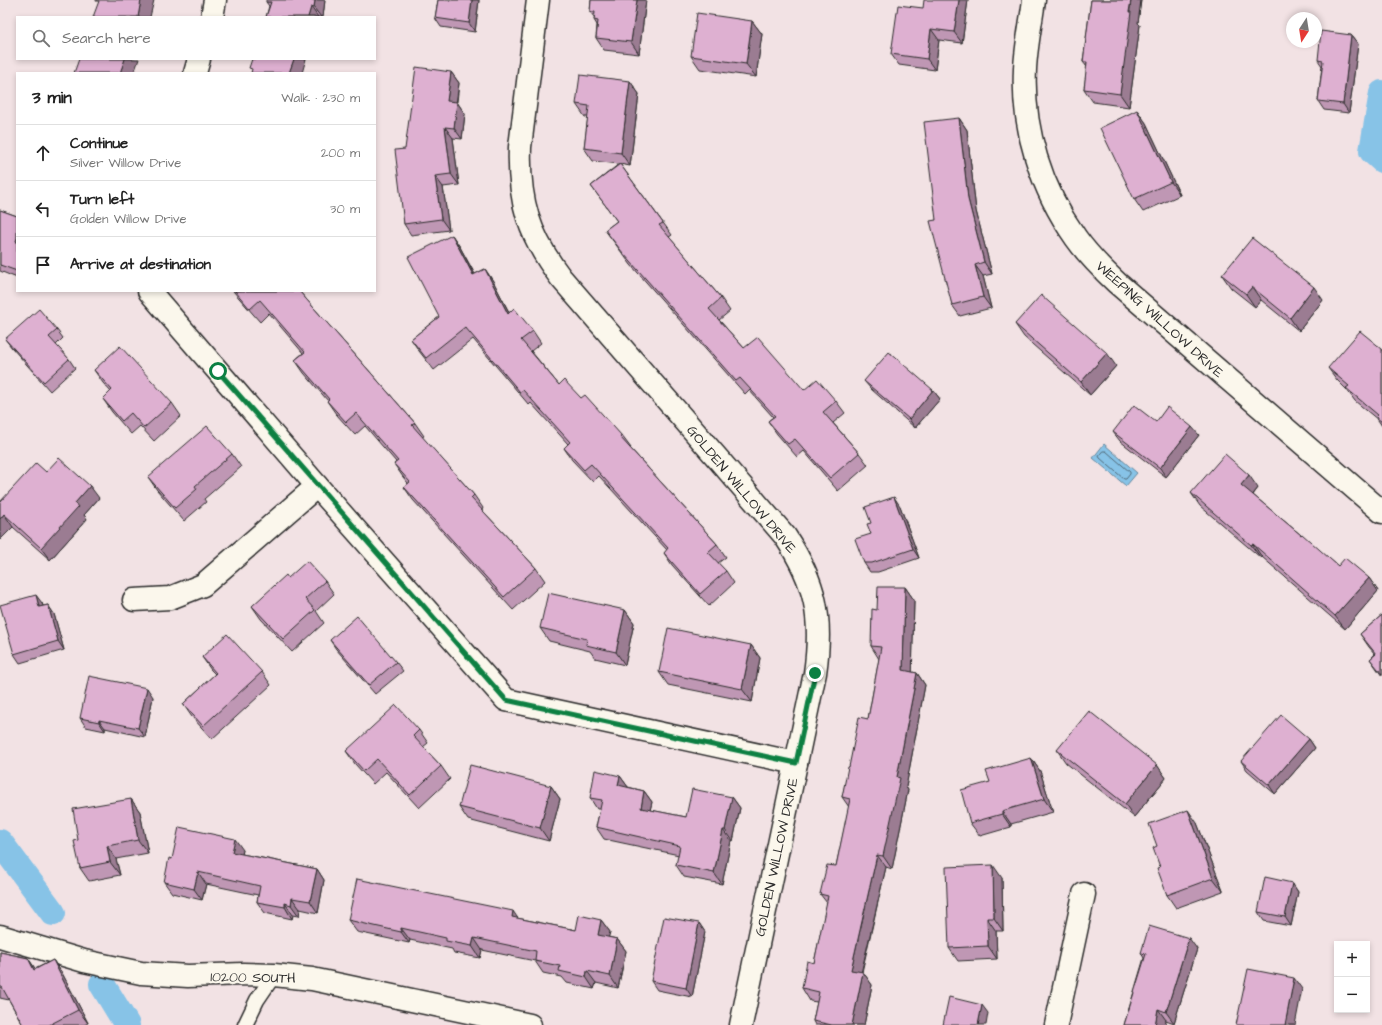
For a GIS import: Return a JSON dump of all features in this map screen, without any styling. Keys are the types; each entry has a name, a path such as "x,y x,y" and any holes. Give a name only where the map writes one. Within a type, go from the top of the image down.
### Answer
{"street":[{"path":"212,16 215,0"},
{"name":"GOLDEN WILLOW DRIVE","path":"538,0 520,147 519,171 521,194 535,239 547,260 561,278 785,536 798,556 809,578 816,601 819,625 819,649 815,673 741,1025"},
{"name":"WEEPING WILLOW DRIVE","path":"1034,0 1025,69 1029,129 1036,158 1046,187 1076,238 1095,262 1116,283 1382,512"},
{"path":"195,72 199,60"},
{"path":"150,292 317,486 506,700 796,763"},
{"path":"134,600 170,598 203,585 317,486"},
{"path":"1056,1025 1084,894"},
{"name":"10200 SOUTH","path":"0,936 50,951 126,970 165,976 243,974 274,975 312,979 530,1025"}],"lane":[{"path":"245,1025 256,1000 274,975"}],"water":[{"path":"1104,444 1137,473 1126,486 1093,458"}],"building":[{"path":"141,0 138,16 93,16 99,1 96,1"},
{"path":"266,0 315,0 314,8 311,7 308,16 266,16 271,2 266,2"},
{"path":"438,0 472,0 469,23 435,18"},
{"path":"591,0 637,0 631,42 596,38 598,21 594,20 595,12 590,12"},
{"path":"924,0 959,0 954,32 931,29 927,59 891,54 898,5 923,8"},
{"path":"1091,0 1131,0 1129,12 1131,12 1120,94 1084,89 1087,62 1083,62"},
{"path":"697,13 752,21 746,64 691,56"},
{"path":"1322,31 1351,35 1343,104 1318,101 1323,61 1318,60 1319,48 1322,48"},
{"path":"79,60 125,60 120,72 74,72"},
{"path":"252,60 294,60 289,72 251,72 252,69 249,68"},
{"path":"416,67 451,72 447,101 457,102 454,128 445,127 451,174 435,176 441,219 404,224 395,150 405,149"},
{"path":"580,75 630,81 621,153 584,148 589,106 576,104"},
{"path":"1137,110 1171,182 1134,199 1100,128"},
{"path":"959,118 968,199 984,262 975,265 983,297 952,305 930,221 936,220 924,122"},
{"path":"620,164 663,223 659,225 721,298 709,309 744,348 758,337 804,390 817,379 836,401 823,412 859,453 830,478 795,439 788,444 768,421 775,416 740,378 736,381 623,253 605,230 617,221 591,186"},
{"path":"0,210 16,216 16,271 0,265"},
{"path":"452,235 473,275 485,269 508,314 514,308 533,331 521,340 559,385 564,380 581,398 585,395 622,436 620,437 717,544 708,552 726,571 700,594 664,553 668,548 591,464 584,470 564,448 570,442 523,390 520,392 465,327 426,358 411,339 439,317 408,257"},
{"path":"1252,238 1314,287 1290,318 1252,287 1246,294 1222,275"},
{"path":"236,292 300,292 415,423 412,425 474,495 471,498 536,568 504,597 404,487 410,482 394,464 398,461 356,413 346,422 327,401 329,399 295,360 305,352 260,300 250,309"},
{"path":"1041,295 1107,353 1081,382 1015,324"},
{"path":"39,309 57,330 49,337 69,359 44,382 5,339"},
{"path":"1360,331 1382,349 1382,422 1376,417 1378,415 1346,388 1349,386 1328,368"},
{"path":"120,346 172,403 144,428 131,413 122,421 103,399 112,390 94,370"},
{"path":"889,352 933,390 909,419 864,381"},
{"path":"1134,405 1156,422 1167,407 1192,427 1160,468 1113,432"},
{"path":"207,426 232,454 195,486 197,489 175,508 148,477"},
{"path":"1225,454 1249,475 1241,485 1301,535 1302,534 1338,566 1345,558 1369,578 1335,616 1253,544 1251,545 1191,493"},
{"path":"59,458 90,486 75,503 78,507 41,548 4,514 0,519 0,502 36,463 46,472"},
{"path":"894,497 913,549 872,563 864,563 855,539 871,534 867,524 871,523 865,507"},
{"path":"307,561 325,581 305,599 315,610 283,639 252,606 286,575 288,578"},
{"path":"878,587 905,587 903,670 917,673 897,777 900,778 883,856 877,855 851,970 863,972 852,1025 832,1025 813,1021 819,992 802,988 807,961 814,963 828,896 820,894 827,865 836,866 850,799 842,797 859,717 868,719 881,647 871,646 872,609 877,610"},
{"path":"548,593 625,610 616,652 586,645 587,639 540,628"},
{"path":"36,595 39,607 48,605 58,641 14,654 0,605"},
{"path":"1382,615 1382,674 1370,659 1376,654 1360,634"},
{"path":"357,616 396,662 369,685 330,640"},
{"path":"668,628 751,645 742,689 659,672"},
{"path":"227,634 262,672 203,726 183,704 216,673 202,657"},
{"path":"89,676 147,688 138,728 99,720 99,722 80,718"},
{"path":"396,705 419,730 413,736 441,766 410,795 377,759 364,771 346,751"},
{"path":"1089,711 1157,765 1125,804 1057,750"},
{"path":"1281,715 1309,739 1269,785 1241,761"},
{"path":"1031,758 1044,799 1002,811 1002,814 970,823 961,790 990,782 986,771"},
{"path":"470,765 551,786 540,828 459,807"},
{"path":"595,770 620,776 618,785 644,791 641,808 686,817 692,789 732,797 714,873 676,865 680,846 596,827 602,800 590,798"},
{"path":"131,799 138,840 107,846 110,862 80,868 74,841 78,840 73,809"},
{"path":"1188,810 1213,878 1167,895 1157,868 1160,867 1153,848 1157,846 1149,824"},
{"path":"179,827 235,839 232,852 317,869 310,901 292,898 291,905 285,903 285,907 257,902 260,886 198,872 194,889 164,882 169,858 172,859"},
{"path":"993,865 994,918 987,918 988,946 949,948 946,867"},
{"path":"1265,877 1292,883 1285,917 1258,912"},
{"path":"357,879 513,911 512,917 576,930 579,915 601,920 598,935 617,939 610,976 587,971 586,977 559,971 560,966 535,961 536,951 474,938 472,946 446,941 446,938 401,928 401,932 348,920"},
{"path":"664,917 699,923 686,988 651,981"},
{"path":"1149,926 1189,938 1166,1012 1158,1009 1155,1025 1124,1025 1146,954 1141,953"},
{"path":"0,952 28,958 34,970 53,960 78,1010 49,1025 23,1025 2,987 0,987"},
{"path":"1248,969 1294,978 1285,1025 1236,1025"},
{"path":"949,997 982,1005 978,1025 943,1025"}],"waterway":[{"path":"1382,93 1372,151 1382,160"},
{"path":"0,842 53,913"},
{"path":"102,984 127,1025"}],"route":[{"path":"218,371 317,486 506,700 796,763 815,673"}]}
